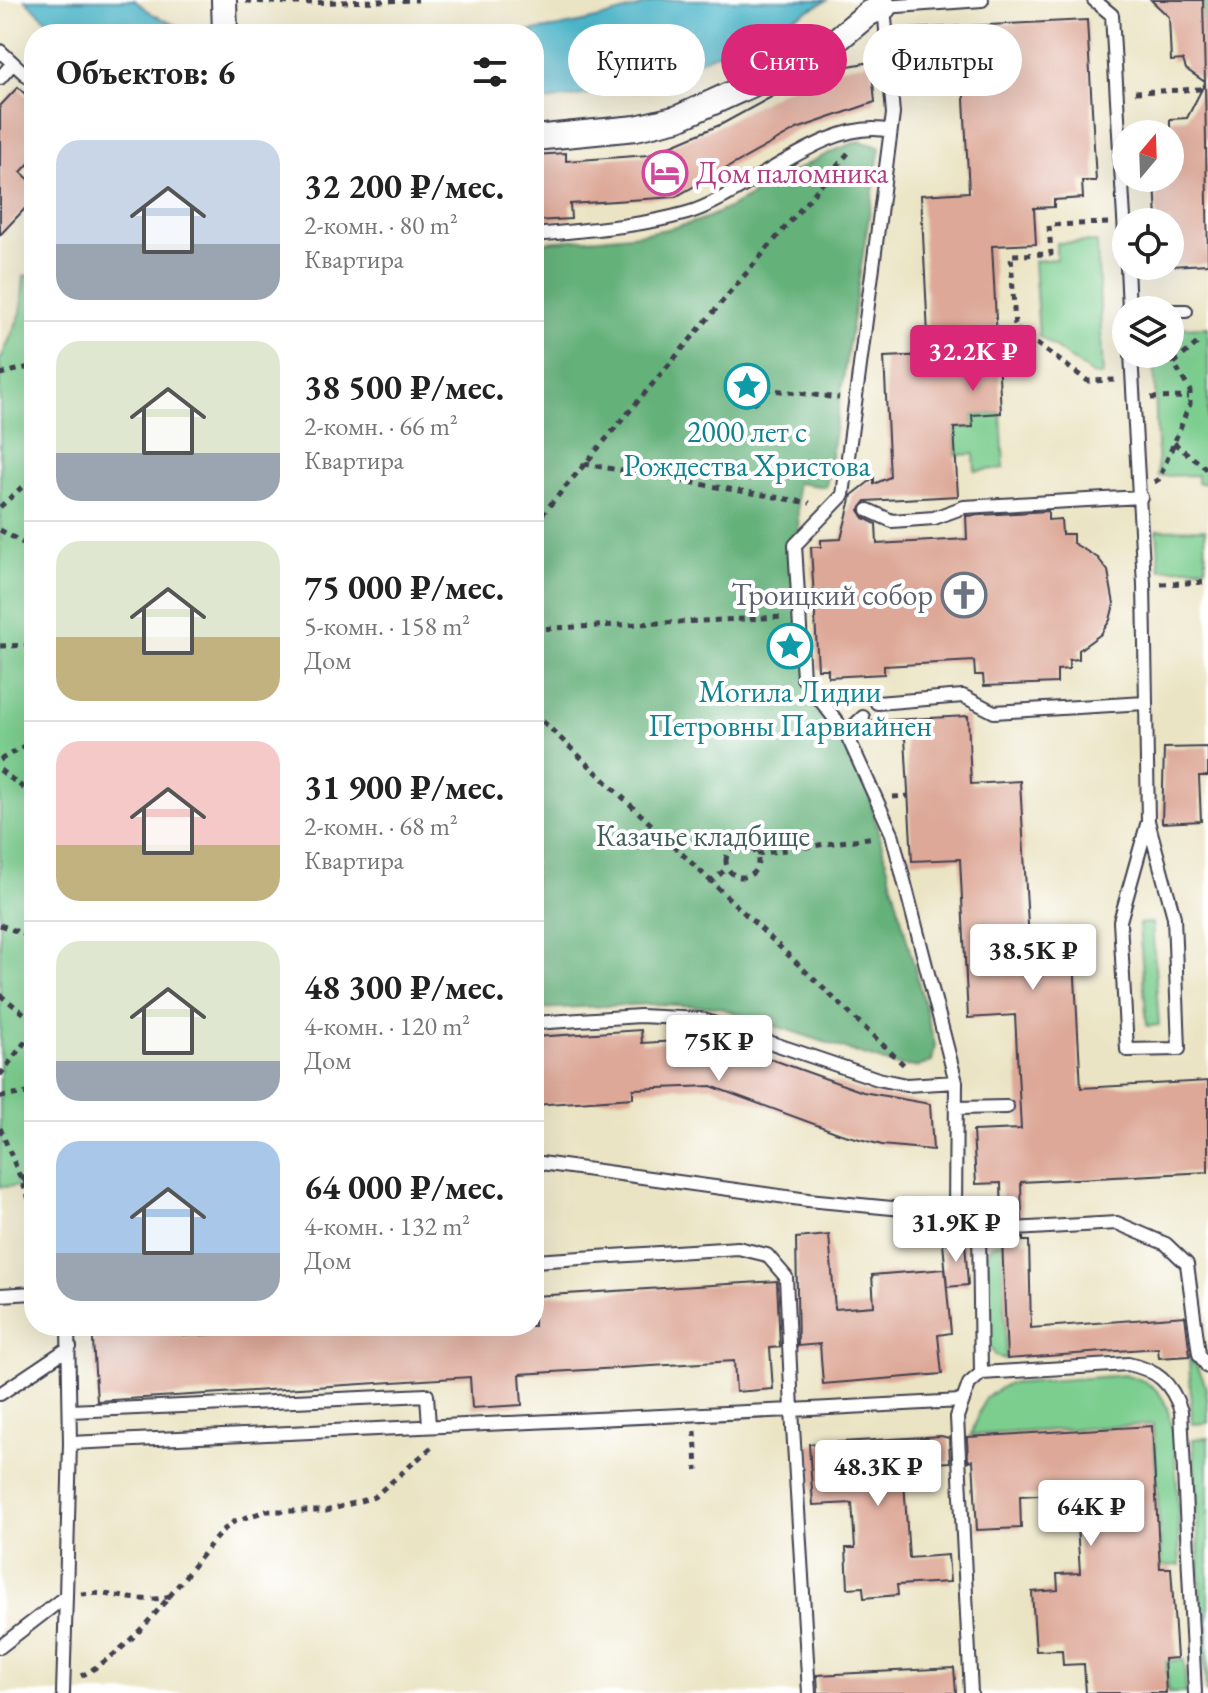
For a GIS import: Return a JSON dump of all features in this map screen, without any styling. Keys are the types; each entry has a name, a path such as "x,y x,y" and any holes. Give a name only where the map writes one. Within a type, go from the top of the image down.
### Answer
{"street":[{"path":"544,137 636,128 678,118 821,53 883,4"}],"lane":[{"path":"955,1214 956,1082 892,834 846,733 803,678 795,545 829,506 848,498 854,400 893,114 883,4 982,0"},
{"path":"1094,0 1112,15 1124,208"},
{"path":"0,51 24,73"},
{"path":"0,78 13,63"},
{"path":"544,234 644,223 690,212 731,194 781,162 832,139 868,130 890,131"},
{"path":"1132,368 1144,584 1148,821 1174,917 1179,1049 1127,1050 1120,921 1148,821"},
{"path":"868,510 892,521 934,518 964,507 1140,493"},
{"path":"877,703 963,696 994,712 1145,703"},
{"path":"846,733 863,717"},
{"path":"544,1022 640,1016 701,1019 878,1079 906,1085 956,1082"},
{"path":"956,1108 1007,1107"},
{"path":"544,1163 808,1200 955,1214 971,1220 979,1231 981,1373"},
{"path":"979,1231 1117,1223 1166,1244 1187,1264 1199,1354 1208,1367"},
{"path":"544,1260 738,1248 767,1255 786,1277 809,1693"},
{"path":"0,1295 24,1294"},
{"path":"63,1689 70,1443 69,1336"},
{"path":"0,1394 70,1347"},
{"path":"971,1693 958,1428 961,1401 969,1384 981,1373 1128,1364 1149,1368 1165,1379 1175,1393 1181,1411 1195,1693"},
{"path":"70,1411 427,1395 429,1426"},
{"path":"70,1443 961,1401"},
{"path":"0,1647 66,1596"}],"path":[{"path":"241,1 418,0"},
{"path":"1118,92 1205,89"},
{"path":"544,512 868,130"},
{"path":"1112,223 1049,225 1051,254 1011,255 1015,328 1088,381 1133,380"},
{"path":"1184,354 1201,340"},
{"path":"747,367 763,376 765,389 755,402 744,404 734,398 729,382 736,371 747,367"},
{"path":"0,374 24,368"},
{"path":"1140,493 1159,479 1190,397 1176,368"},
{"path":"765,389 854,400"},
{"path":"1134,398 1190,397"},
{"path":"1174,443 1207,469"},
{"path":"583,464 829,506"},
{"path":"0,507 24,485"},
{"path":"0,530 24,543"},
{"path":"1144,584 1208,582"},
{"path":"544,629 800,616"},
{"path":"0,646 24,645"},
{"path":"544,723 905,1066"},
{"path":"0,760 24,746"},
{"path":"0,770 24,788"},
{"path":"757,854 892,834"},
{"path":"741,844 751,846 757,854 756,870 746,877 734,876 727,868 725,858 730,848 741,844"},
{"path":"710,883 727,868"},
{"path":"0,925 24,934"},
{"path":"0,995 24,1013"},
{"path":"0,1075 24,1043"},
{"path":"0,1097 24,1093"},
{"path":"0,1128 23,1182"},
{"path":"694,1414 697,1470"},
{"path":"63,1689 98,1667 171,1596 208,1547 235,1521 266,1511 326,1511 374,1497 454,1425"},
{"path":"66,1596 109,1594 143,1601 171,1596"}],"green space":[{"path":"1203,0 1208,0 1208,139"},
{"name":"Казачье кладбище","path":"860,141 880,147 826,487 796,483 807,673 863,774 935,1045 932,1062 918,1067 894,1065 718,1007 655,1004 544,1009 544,242 624,236 692,223 730,207 840,148"},
{"path":"1097,242 1101,376 1092,374 1039,336 1034,261 1056,259 1056,243"},
{"path":"24,276 24,1186 0,1187 0,361 21,313"},
{"path":"1208,327 1208,483 1197,483 1197,475 1158,476 1154,368 1184,368 1184,328"},
{"path":"1001,413 1004,468 975,471 974,454 956,455 954,428 972,427 972,415"},
{"path":"1205,529 1206,567 1160,569 1157,530"},
{"path":"1152,923 1159,1025 1147,1026 1139,924"},
{"path":"1003,1242 1006,1359 995,1356 989,1345 987,1255 992,1245"},
{"path":"1189,1358 1203,1380 1208,1423 1192,1424"},
{"path":"1126,1375 1154,1388 1162,1397 1170,1417 1180,1565 1162,1566 1153,1424 971,1435 985,1398 1007,1384"},
{"path":"1208,1438 1208,1693 1206,1693 1193,1439"},
{"path":"1184,1660 1186,1693 1168,1693 1166,1661"}],"water":[{"path":"25,0 134,0 154,15 173,24 51,24"},
{"path":"659,0 828,0 781,24 721,24 721,52 705,58 705,24 575,24"},
{"path":"568,25 568,96 579,96 544,101 544,29"}],"building":[{"path":"1151,0 1203,0 1205,82 1186,69 1183,60 1171,61 1169,17"},
{"path":"1087,20 1096,181 1082,181 1083,198 1054,200 1054,207 1034,208 1036,244 992,246 1001,413 972,415 973,427 954,428 958,496 866,501 859,510 864,518 876,524 877,544 967,539 966,516 1048,511 1048,520 1061,519 1062,534 1073,534 1073,543 1098,558 1108,571 1114,604 1110,620 1101,634 1079,650 1079,659 1069,660 1069,669 1057,670 1057,683 984,686 983,675 975,675 974,661 884,666 884,674 828,677 828,669 818,669 811,547 821,547 821,540 841,539 852,495 874,478 874,484 890,477 884,357 929,355 921,195 969,192 964,96 1022,96 1022,24 1009,24"},
{"path":"863,63 863,96 874,96 875,102 797,129 675,197 570,204 571,219 544,220 544,154 566,153 566,161 649,155 722,124 773,96 847,96 847,66"},
{"path":"1205,83 1208,264 1184,265 1184,208 1156,208 1156,192 1184,192 1184,120 1170,119 1187,118"},
{"path":"18,87 24,93 24,169 21,172 24,175 24,210 0,235 0,106"},
{"path":"968,716 971,784 1020,781 1029,943 1073,941 1081,1088 1208,1081 1208,1172 1021,1182 1022,1219 1002,1221 1001,1183 976,1184 973,1131 1021,1129 1015,1015 968,1018 960,859 912,861 905,738 865,728 871,721"},
{"path":"1208,747 1208,776 1199,776 1201,821 1162,823 1164,748"},
{"path":"641,1030 642,1043 715,1039 863,1092 930,1104 933,1150 882,1145 841,1134 711,1086 633,1089 633,1098 544,1104 544,1036"},
{"path":"829,1235 835,1309 874,1306 872,1275 945,1269 951,1333 938,1335 942,1374 823,1384 820,1344 798,1346 796,1238"},
{"path":"1023,1238 1023,1241 1029,1241 1031,1328 1185,1316 1190,1356 1159,1358 1158,1348 1007,1359 1002,1239"},
{"path":"965,1241 968,1285 947,1287 943,1243"},
{"path":"777,1281 780,1347 770,1348 773,1389 736,1392 734,1361 520,1374 522,1405 472,1408 470,1377 97,1401 93,1336 544,1336 544,1295"},
{"path":"1152,1426 1160,1568 1171,1568 1177,1658 1164,1659 1166,1693 1086,1693 1084,1664 1063,1665 1062,1650 1036,1651 1032,1592 1058,1590 1057,1574 1080,1573 1075,1493 1020,1496 1021,1528 977,1530 973,1460 968,1461 967,1437"},
{"path":"949,1438 950,1462 903,1465 909,1558 948,1555 950,1582 897,1585 898,1595 864,1598 863,1587 848,1588 846,1548 855,1548 852,1503 813,1505 809,1444"},
{"path":"954,1668 956,1693 818,1693 817,1675"}],"place":[{"name":"Дом паломника","path":"665,173"},
{"name":"2000 лет с Рождества Христова","path":"747,386"},
{"name":"Троицкий собор","path":"964,595"},
{"name":"Могила Лидии Петровны Парвиайнен","path":"790,646"}]}
